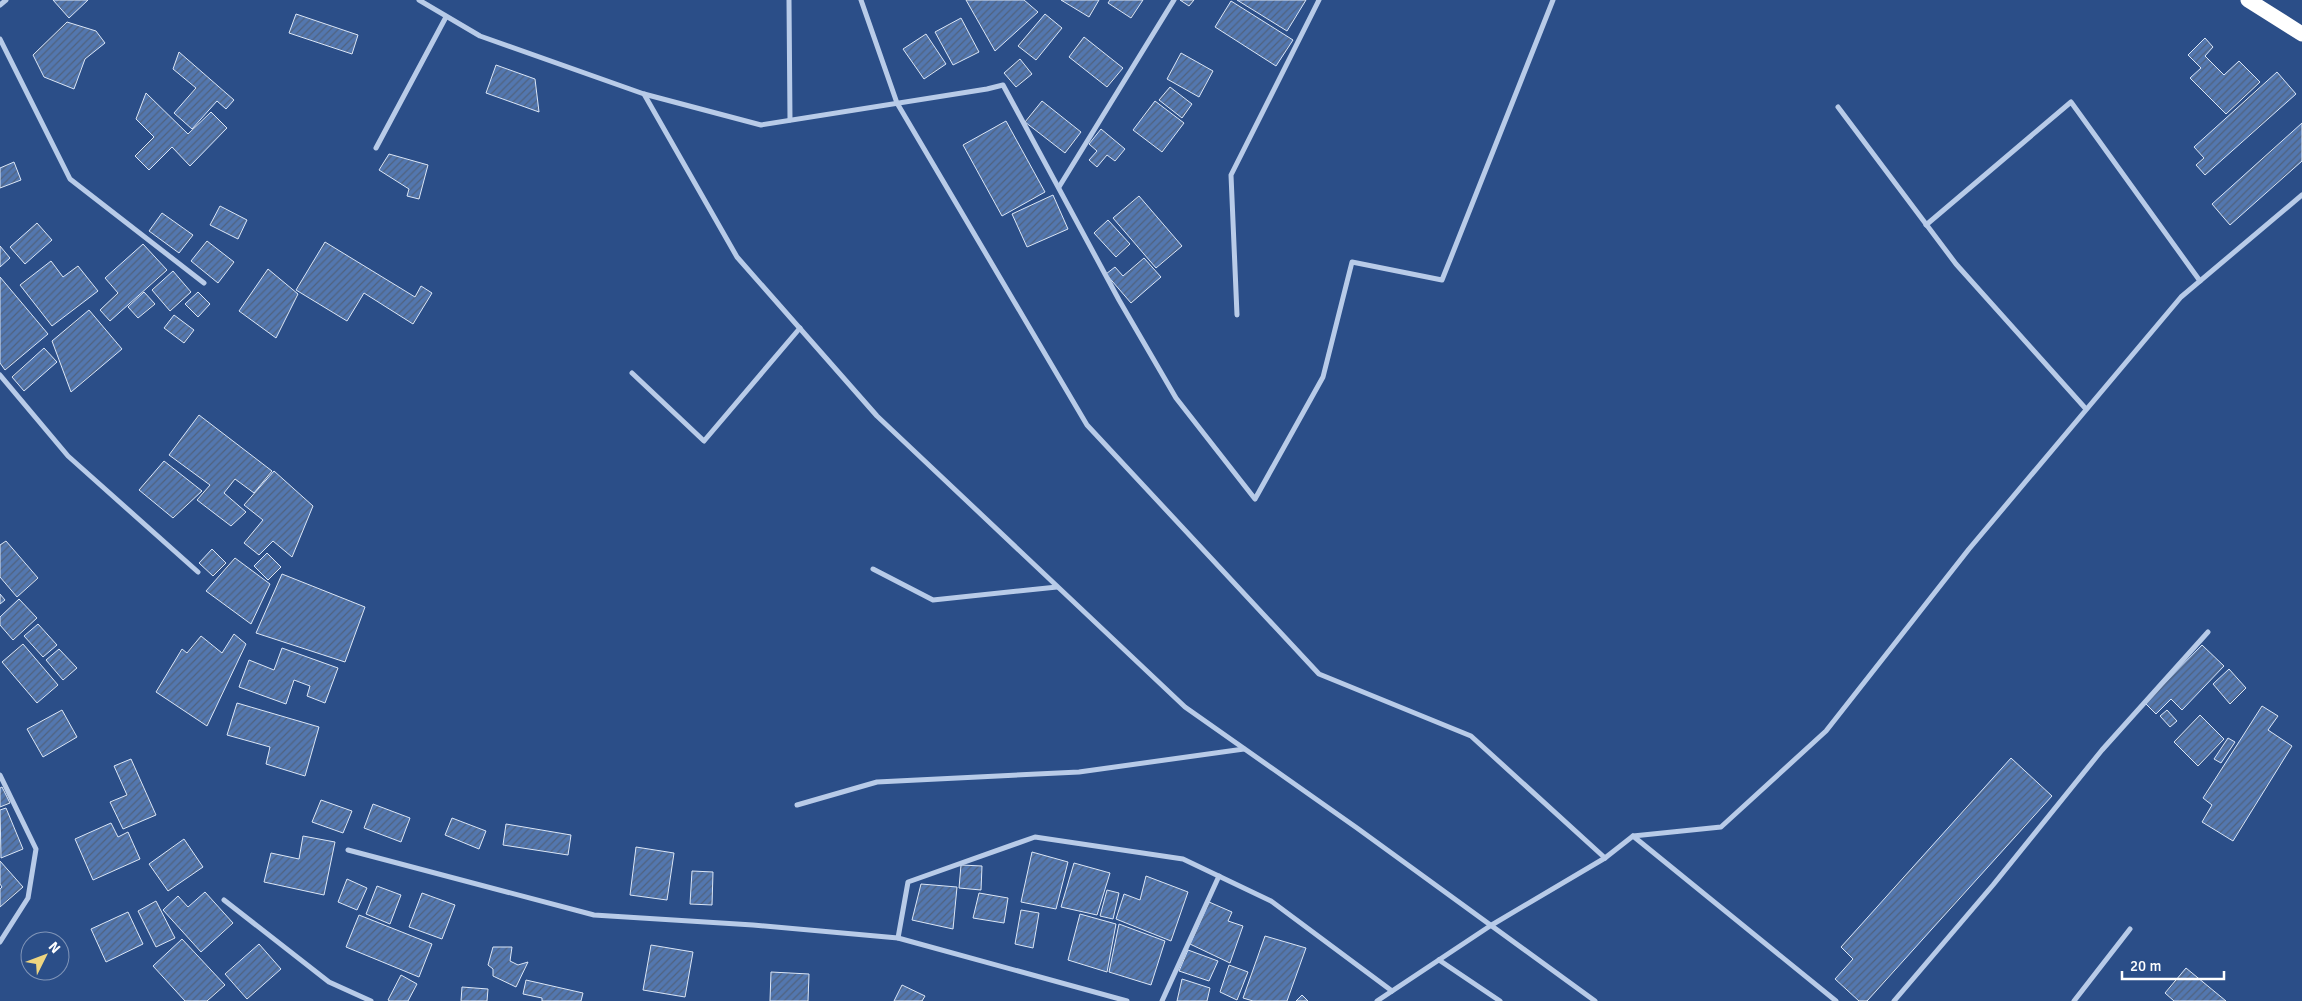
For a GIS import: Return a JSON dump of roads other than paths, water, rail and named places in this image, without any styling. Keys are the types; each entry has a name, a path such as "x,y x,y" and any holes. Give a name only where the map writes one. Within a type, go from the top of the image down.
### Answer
{"highway":[{"path":"2248,0 2302,34"}],"street":[{"path":"0,5 6,0"},
{"path":"419,0 480,36 644,94 761,125 1003,85 1119,300 1176,398 1255,499 1323,377 1352,262 1442,280 1553,0"},
{"path":"788,0 790,120"},
{"path":"861,0 897,104 1086,425 1319,674 1470,736 1605,858"},
{"path":"1059,187 1174,0"},
{"path":"1238,315 1231,175 1319,0"},
{"path":"376,148 446,17"},
{"path":"0,39 70,180 204,283"},
{"path":"644,94 737,257 877,416 1185,708 1357,828 1595,1001"},
{"path":"1926,225 2071,102 2200,281"},
{"path":"1838,107 1956,264 2086,409"},
{"path":"1377,1001 1490,926 1605,858 1633,836 1721,826 1826,731 1969,549 2181,297 2302,195"},
{"path":"632,373 704,441 800,328"},
{"path":"0,375 68,456 198,572"},
{"path":"873,569 933,600 1057,587"},
{"path":"1894,1001 1993,885 2102,750 2208,632"},
{"path":"797,805 877,782 1079,772 1245,749"},
{"path":"0,775 36,849 28,898 0,942"},
{"path":"1633,836 1836,1001"},
{"path":"898,938 908,882 1034,838 1183,859 1271,901 1392,991"},
{"path":"348,850 594,915 753,925 898,938 1127,1001"},
{"path":"1162,1001 1219,876"},
{"path":"224,900 329,982 371,1001"},
{"path":"2074,1001 2130,929"},
{"path":"1439,960 1500,1001"}]}
